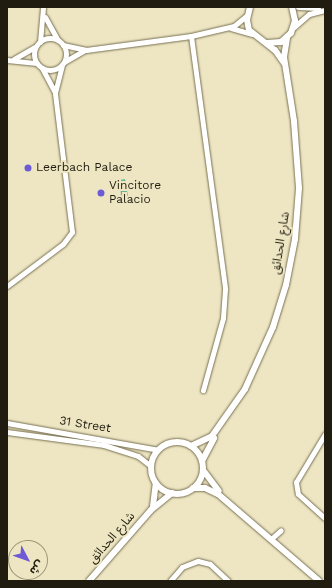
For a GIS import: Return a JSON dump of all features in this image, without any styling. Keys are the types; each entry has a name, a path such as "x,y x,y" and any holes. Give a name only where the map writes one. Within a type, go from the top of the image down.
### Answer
{"street":[{"path":"7,60 13,59 35,47 40,42 44,16 43,7"},
{"path":"250,7 247,16 252,34"},
{"path":"292,7 294,27"},
{"path":"298,7 325,8"},
{"path":"267,43 287,38 294,27 309,14 325,8"},
{"path":"44,16 58,40 63,45 66,54 55,93"},
{"path":"63,45 86,50 191,36 228,28 247,16"},
{"path":"228,28 252,34 267,43 286,67"},
{"path":"191,36 225,290 220,329 203,390"},
{"name":"شارع الحدائق","path":"230,412 252,375 270,333 293,252 298,171 286,67 287,38"},
{"path":"40,42 58,40"},
{"path":"35,47 36,63"},
{"path":"42,68 52,70 86,50"},
{"path":"7,286 63,244 72,232 55,93 42,68 36,63 13,59"},
{"path":"151,510 156,499 156,483 151,466 158,450 176,442 191,446 208,440 230,412"},
{"path":"193,488 202,469 202,461 230,412"},
{"name":"31 Street","path":"7,424 158,450"},
{"name":"31 Street","path":"7,432 104,445 138,456 151,466"},
{"path":"325,434 298,477 296,488 325,518"},
{"path":"191,446 202,461"},
{"path":"202,469 208,481 234,506 319,581"},
{"path":"156,483 172,493 193,488 210,489 234,506"},
{"name":"شارع الحدائق","path":"89,581 151,510 172,493"},
{"path":"271,539 281,530"},
{"path":"170,581 182,567 198,561 215,567 228,581"}],"shaded area":[{"path":"125,179 128,196 125,198 121,197 120,180"}],"place":[{"name":"Leerbach Palace","path":"28,168"},
{"name":"Vincitore Palacio","path":"101,193"}]}
